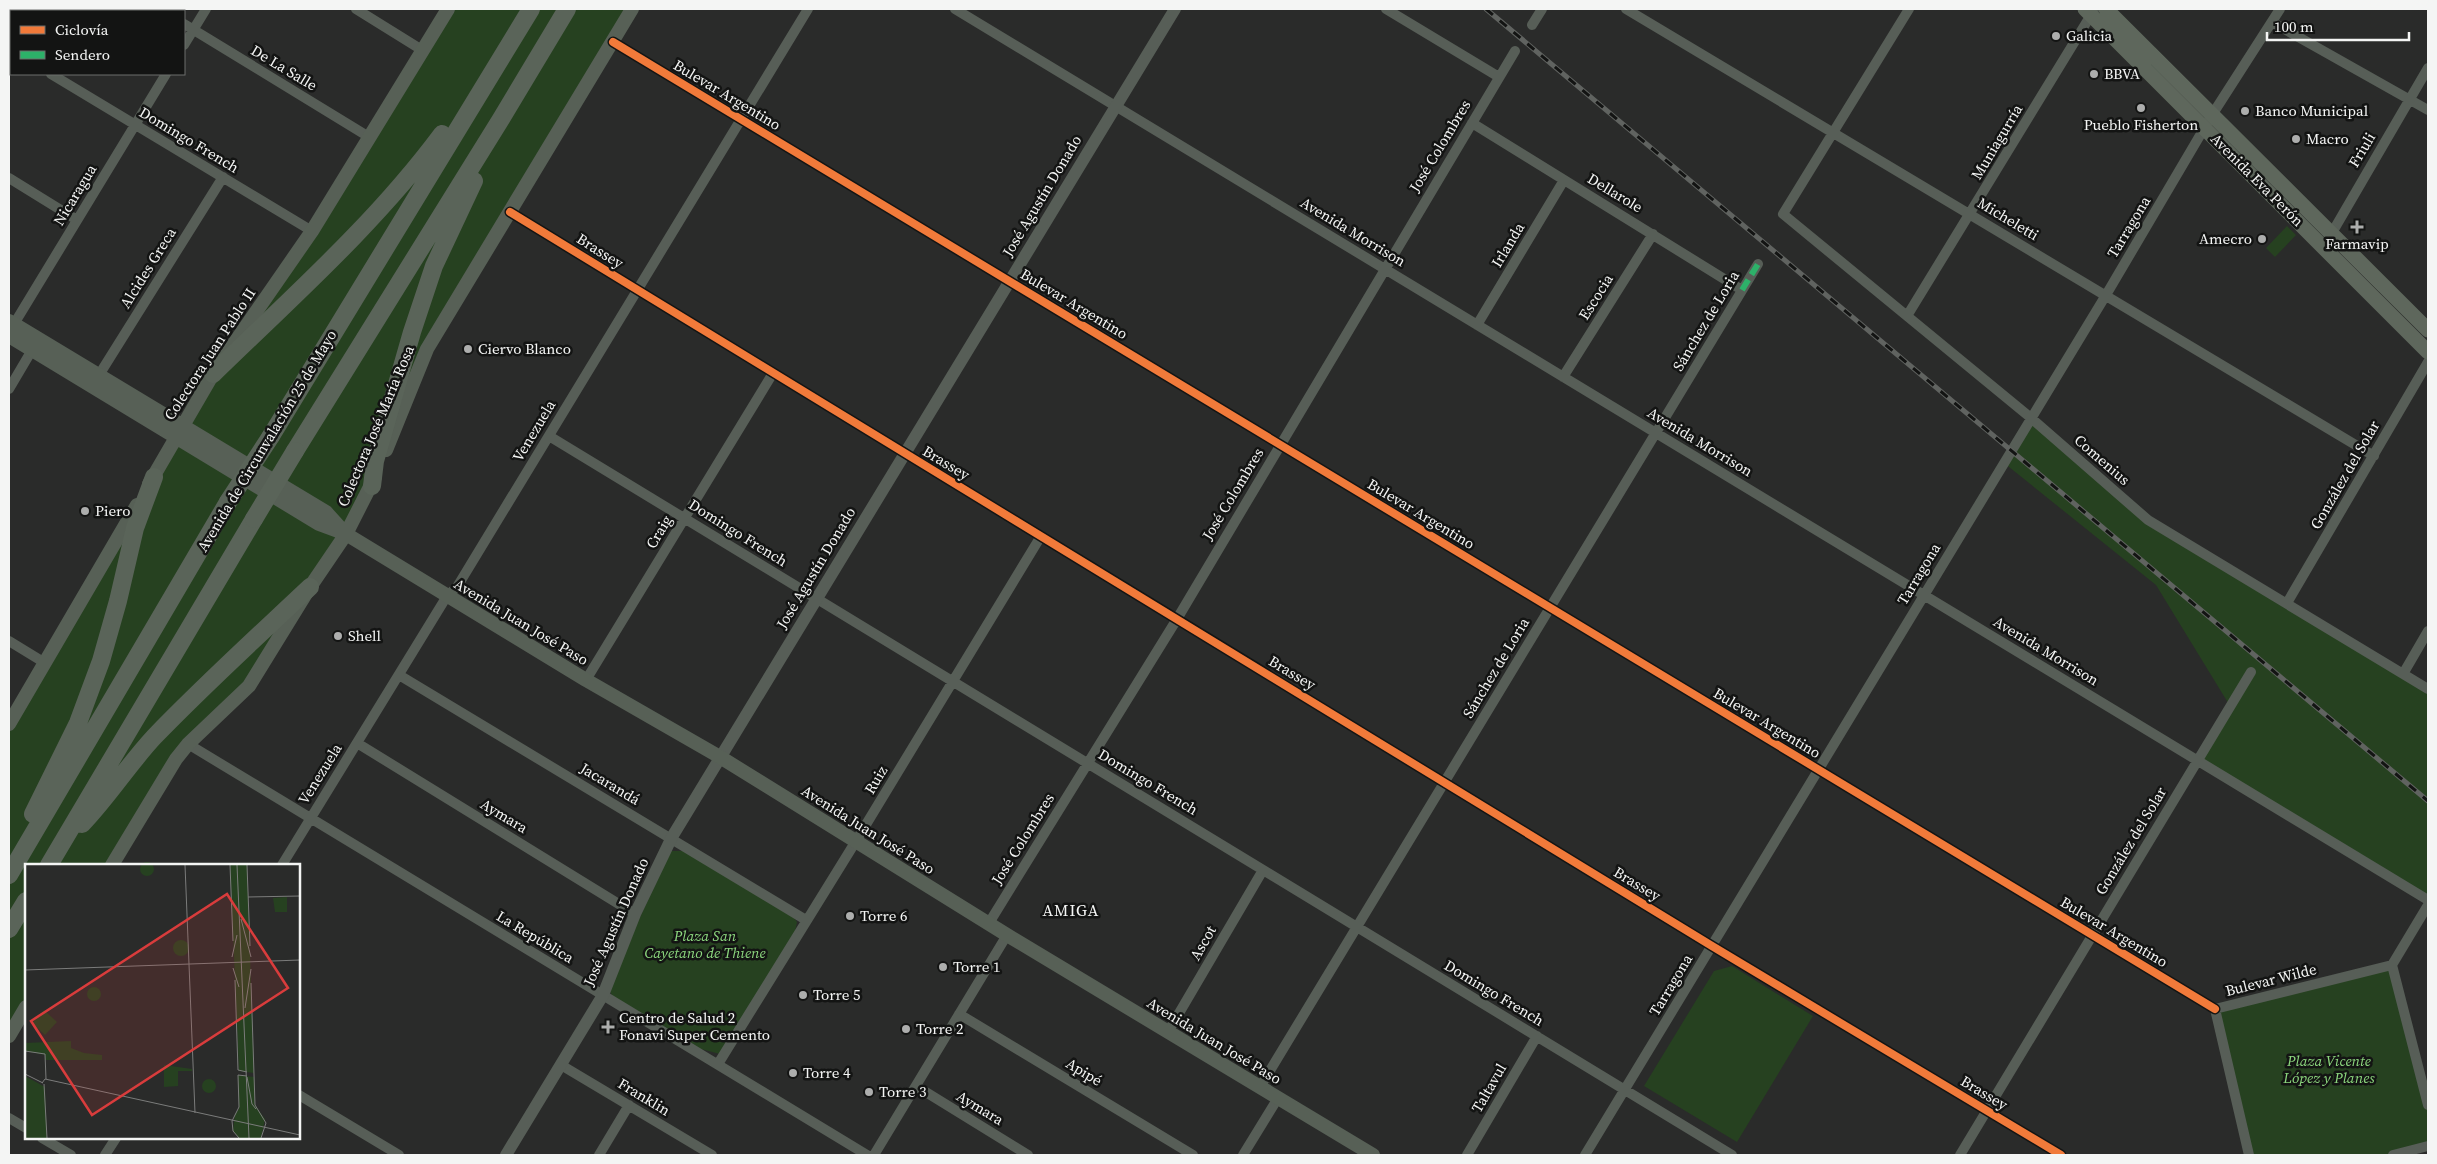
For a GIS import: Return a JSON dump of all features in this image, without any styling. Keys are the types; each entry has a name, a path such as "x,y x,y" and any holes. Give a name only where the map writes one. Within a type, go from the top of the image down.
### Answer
{"highway":[{"name":"Avenida de Circunvalación 25 de Mayo","path":"12,871 228,502 271,436 531,9"},
{"name":"Avenida de Circunvalación 25 de Mayo","path":"50,864 295,451 567,9"},
{"path":"213,374 321,271 404,184 503,54"},
{"path":"372,486 374,461 412,332 434,266 501,119"},
{"path":"12,871 35,809 78,723 101,661 118,601 135,528 154,477"},
{"path":"62,844 99,807 126,768 154,737 310,587"},
{"path":"9,929 25,903"}],"main road":[{"name":"Colectora Juan Pablo II","path":"9,724 213,374 312,231 448,9"},
{"name":"Colectora José María Rosa","path":"113,864 176,759 188,744 249,686 310,587 346,534 372,486 404,401 427,349 632,9"},
{"name":"Avenida Eva Perón","path":"2106,9 2324,248 2428,352"},
{"name":"Avenida Eva Perón","path":"2090,11 2330,233 2428,330"},
{"name":"Avenida Juan José Paso","path":"10,328 99,375 179,431"},
{"name":"Avenida Juan José Paso","path":"10,328 32,350 326,512 346,534 586,680 720,758 1007,935 1373,1155"},
{"path":"9,1036 25,1008"}],"street":[{"path":"185,43 206,9"},
{"path":"356,9 422,50"},
{"name":"Venezuela","path":"283,864 447,596 457,587 808,9"},
{"name":"Avenida Morrison","path":"955,9 2428,900"},
{"name":"José Agustín Donado","path":"506,1155 602,995 636,914 672,837 1174,9"},
{"path":"1386,9 1498,77"},
{"path":"1532,25 1542,9"},
{"name":"Micheletti","path":"1626,9 2374,456"},
{"path":"1833,132 1909,9"},
{"name":"Tarragona","path":"1585,1155 2106,295 2208,122 2280,9"},
{"name":"Muniagurría","path":"1907,316 1971,215 2090,11"},
{"path":"2272,22 2428,110"},
{"name":"De La Salle","path":"185,25 370,137"},
{"name":"Bulevar Argentino","path":"613,42 2214,1009"},
{"name":"José Colombres","path":"989,923 1176,618 1515,51"},
{"name":"Friuli","path":"2324,248 2330,233 2428,68"},
{"name":"Domingo French","path":"53,75 312,231"},
{"name":"Nicaragua","path":"10,328 165,75"},
{"name":"Dellarole","path":"1472,123 1742,290"},
{"name":"Comenius","path":"1833,132 1783,214 2031,418 2148,520 2428,689"},
{"name":"Alcides Greca","path":"99,375 223,177"},
{"path":"9,178 77,220"},
{"name":"Irlanda","path":"1477,324 1564,180"},
{"name":"Brassey","path":"510,212 1712,946 2061,1155"},
{"name":"Escocia","path":"1563,377 1653,234"},
{"name":"Sánchez de Loria","path":"1260,1087 1758,264"},
{"path":"9,389 32,350"},
{"name":"González del Solar","path":"2287,604 2428,362"},
{"name":"Craig","path":"586,680 772,373"},
{"name":"Domingo French","path":"549,436 1625,1090 1714,1151 1732,1155"},
{"name":"Ruiz","path":"718,1064 1041,536"},
{"path":"2403,674 2428,631"},
{"path":"9,641 45,663"},
{"name":"González del Solar","path":"1960,1155 2251,672"},
{"name":"Jacarandá","path":"398,675 672,837 806,920"},
{"name":"Aymara","path":"357,743 636,914"},
{"name":"La República","path":"188,744 867,1155"},
{"name":"Ascot","path":"1168,1032 1263,870"},
{"path":"2428,905 2392,965 2428,1105"},
{"path":"874,1155 1007,935"},
{"name":"Bulevar Wilde","path":"2249,1155 2214,1009 2392,965"},
{"name":"Apipé","path":"959,1014 1193,1155"},
{"name":"Taltavul","path":"1467,1155 1537,1036"},
{"name":"Franklin","path":"561,1064 629,1106 694,1151 712,1155"},
{"name":"Aymara","path":"916,1086 1028,1155"},
{"path":"300,1096 399,1155"},
{"path":"1243,1155 1278,1098"},
{"path":"600,1155 629,1106"},
{"path":"9,1118 25,1127"},
{"path":"44,1139 71,1155"},
{"path":"105,1155 115,1139"},
{"path":"2393,1155 2428,1146"}],"green space":[{"path":"448,9 632,9 460,291 372,486 249,686 188,744 113,864 25,864 25,1009 9,1036 9,724 154,477"},
{"path":"2287,226 2296,235 2275,257 2266,248"},
{"path":"2031,418 2148,520 2428,689 2428,900 2197,760 2230,706 2156,585 2004,463"},
{"name":"Plaza San Cayetano de Thiene","path":"671,851 687,851 791,914 797,922 795,932 720,1054 693,1047 613,997 609,990"},
{"name":"Plaza Vicente López y Planes","path":"2392,965 2428,1105 2428,1146 2393,1155 2249,1155 2215,1009"},
{"path":"1732,966 1813,1016 1737,1142 1644,1086 1714,971"}],"railway":[{"path":"1486,9 2428,801"}],"marked path":[{"path":"1742,290 1758,264"}],"cycle path":[{"path":"613,42 2215,1009"},
{"path":"510,212 1712,946 2061,1155"}],"place":[{"name":"Galicia","path":"2056,36"},
{"name":"BBVA","path":"2094,74"},
{"name":"Pueblo Fisherton","path":"2141,108"},
{"name":"Banco Municipal","path":"2245,111"},
{"name":"Macro","path":"2296,139"},
{"name":"Farmavip","path":"2357,227"},
{"name":"Amecro","path":"2262,239"},
{"name":"Ciervo Blanco","path":"468,349"},
{"name":"Piero","path":"85,511"},
{"name":"Shell","path":"338,636"},
{"name":"Torre 6","path":"850,916"},
{"name":"Torre 1","path":"943,967"},
{"name":"Torre 5","path":"803,995"},
{"name":"Centro de Salud 2 Fonavi Super Cemento","path":"608,1027"},
{"name":"Torre 2","path":"906,1029"},
{"name":"Torre 4","path":"793,1073"},
{"name":"Torre 3","path":"869,1092"}],"district":[{"name":"AMIGA","path":"1071,910"}]}
